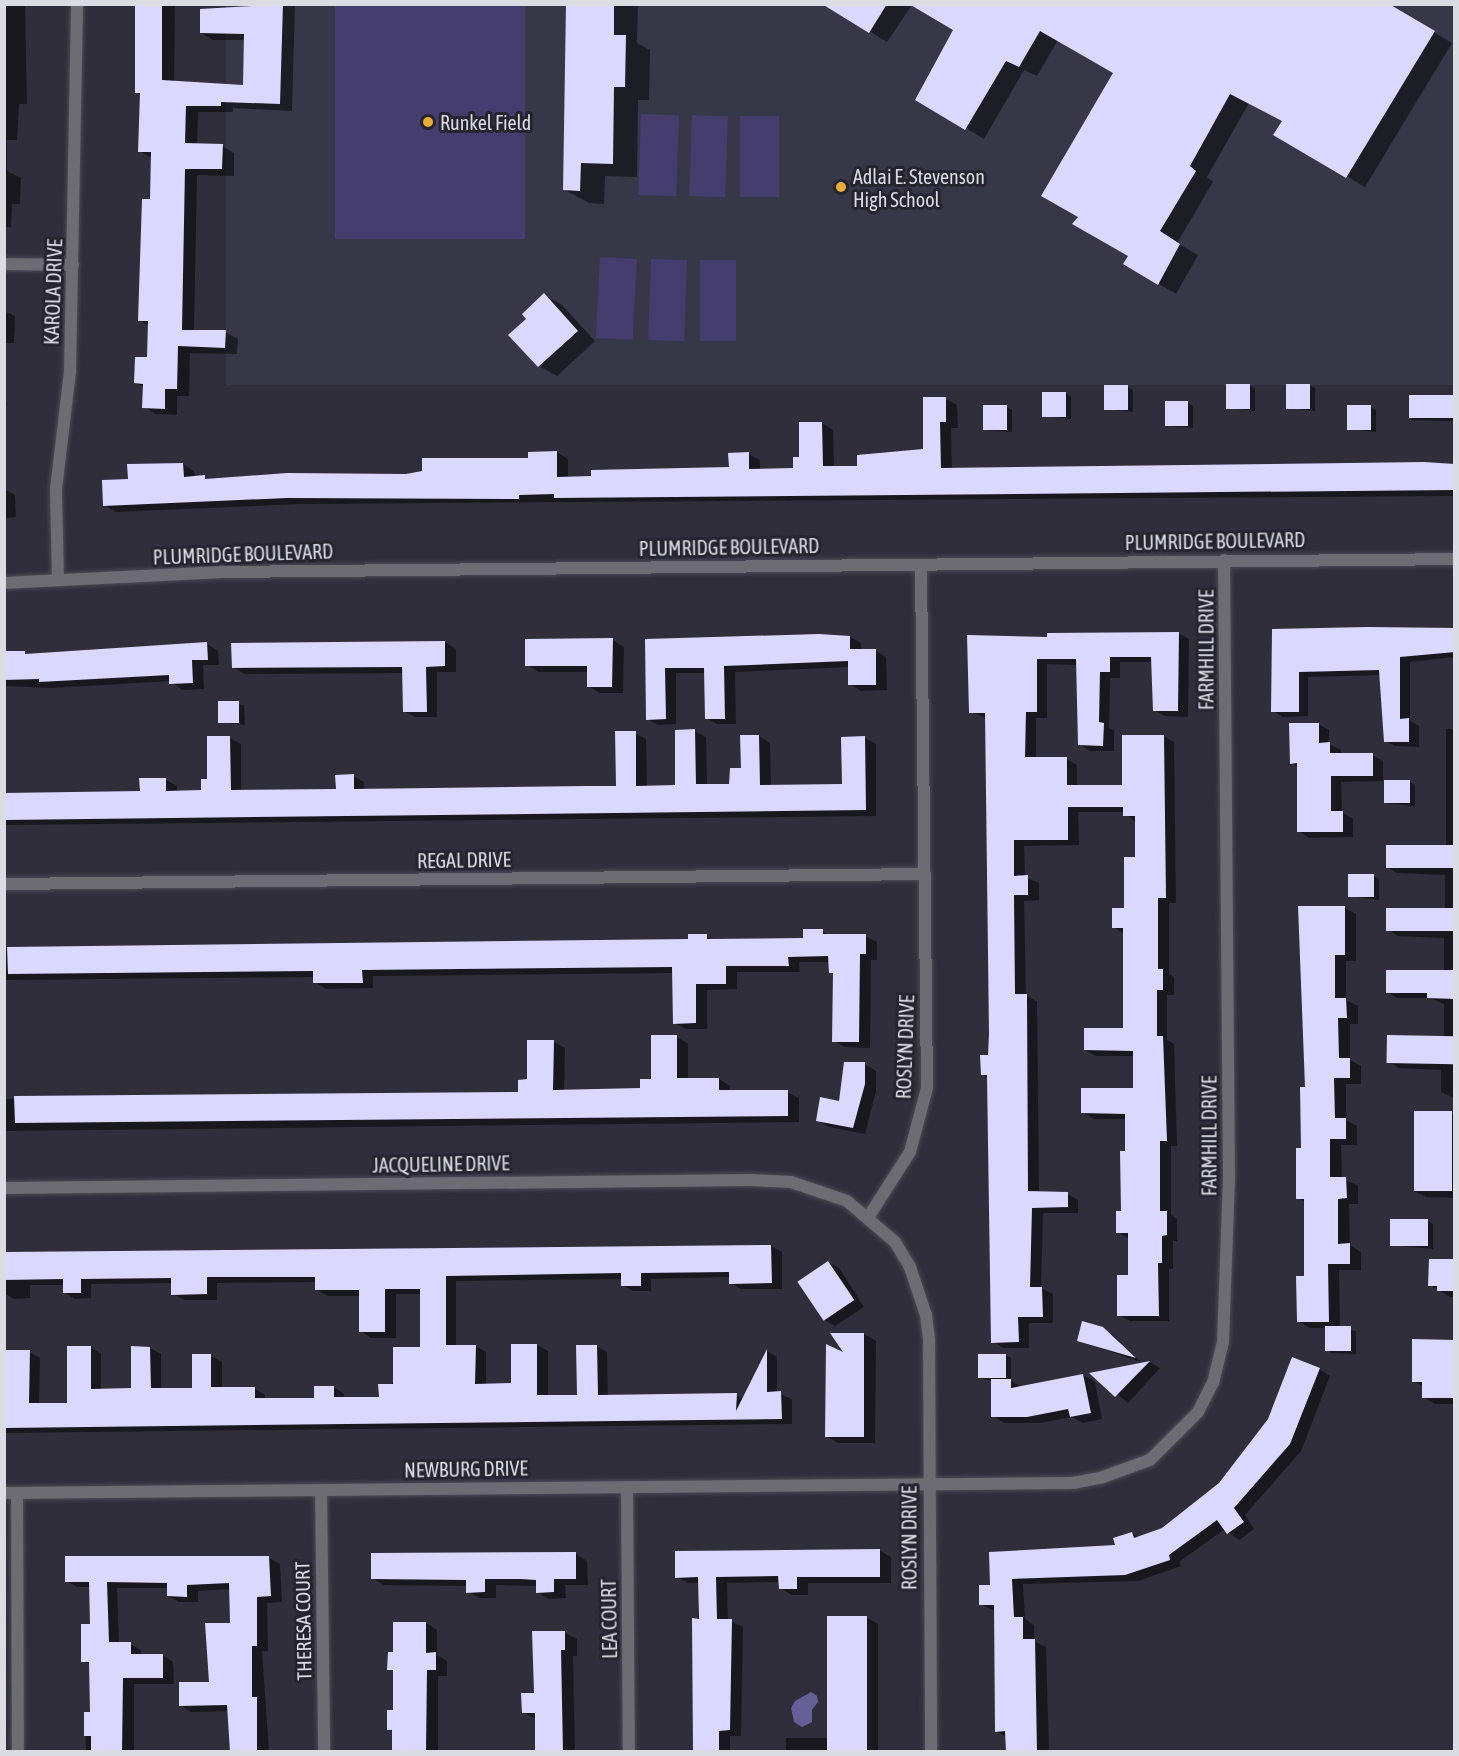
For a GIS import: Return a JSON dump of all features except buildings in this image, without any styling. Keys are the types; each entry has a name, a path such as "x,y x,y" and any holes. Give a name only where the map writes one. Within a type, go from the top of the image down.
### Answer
{"street":[{"name":"KAROLA DRIVE","path":"58,580 56,489 70,372 77,4"},
{"path":"4,264 73,265"},
{"name":"PLUMRIDGE BOULEVARD","path":"4,583 222,572 1455,559"},
{"name":"FARMHILL DRIVE","path":"928,1484 1073,1483 1126,1470 1150,1460 1185,1429 1214,1383 1222,1342 1228,1202 1224,560"},
{"name":"ROSLYN DRIVE","path":"921,565 927,1088 909,1152 869,1216 896,1242 910,1267 926,1315 929,1340 931,1752"},
{"name":"REGAL DRIVE","path":"4,884 924,874"},
{"name":"JACQUELINE DRIVE","path":"4,1188 750,1180 791,1182 826,1191 869,1216"},
{"name":"NEWBURG DRIVE","path":"11,1493 928,1484"},
{"name":"LEA COURT","path":"627,1487 629,1752"},
{"name":"THERESA COURT","path":"321,1490 324,1752"},
{"path":"11,1493 18,1752"}],"shaded area":[{"name":"Adlai E. Stevenson High School","path":"226,5 1454,5 1454,385 226,385"},
{"name":"Runkel Field","path":"335,5 525,5 525,239 335,239"},
{"path":"641,114 679,115 676,196 638,195"},
{"path":"692,115 728,116 725,197 689,196"},
{"path":"740,116 779,116 779,197 740,197"},
{"path":"600,257 637,259 633,340 596,338"},
{"path":"651,259 687,260 684,341 648,340"},
{"path":"700,260 736,260 736,341 700,341"},
{"path":"811,1692 817,1696 818,1702 812,1710 812,1722 802,1727 794,1722 791,1708 795,1701"}],"place":[{"name":"Runkel Field","path":"428,122"},
{"name":"Adlai E. Stevenson High School","path":"841,187"}]}
